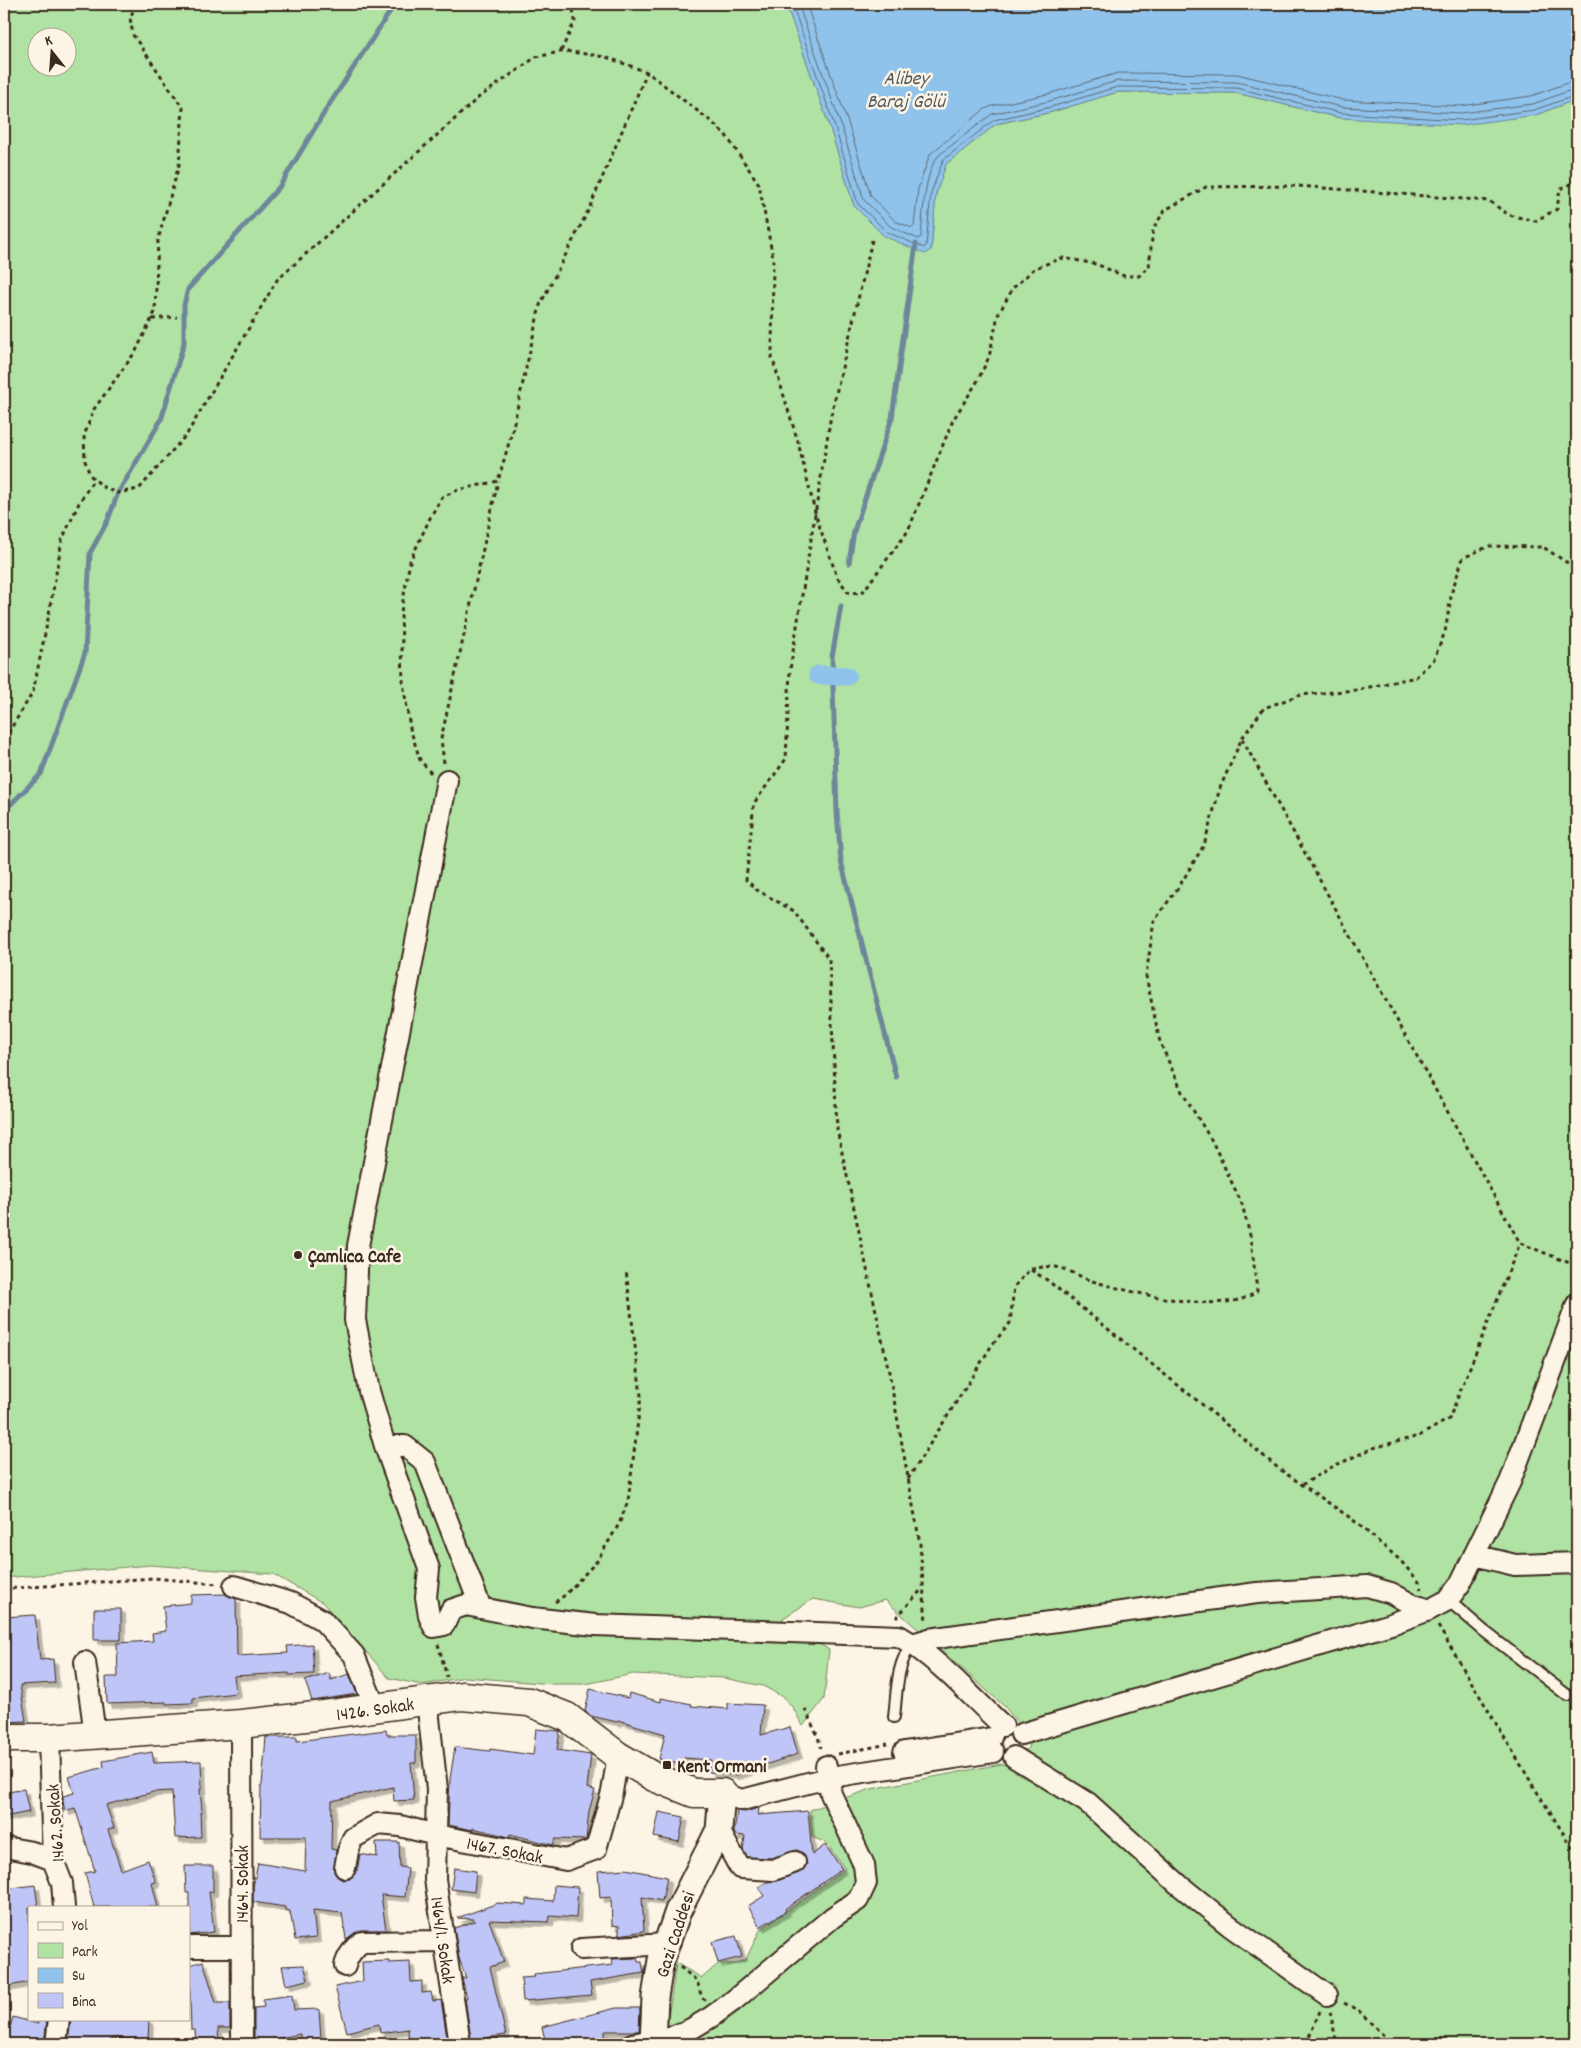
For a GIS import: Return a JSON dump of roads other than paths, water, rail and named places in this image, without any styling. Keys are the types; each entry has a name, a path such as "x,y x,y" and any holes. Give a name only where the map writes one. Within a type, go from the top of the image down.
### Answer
{"main road":[{"name":"1426. Sokak","path":"4,1738 49,1738 240,1724 462,1696 529,1702 567,1717 618,1756 654,1777 694,1793 722,1793"}],"street":[{"path":"446,780 358,1246 355,1320 369,1390 385,1446 428,1569 426,1597 429,1616 434,1627 444,1625 451,1610 466,1605 532,1618 595,1625 899,1636 920,1642 1257,1593 1367,1586 1391,1593 1411,1604 1429,1610"},
{"path":"722,1793 742,1800 827,1772 1002,1738 1365,1632 1429,1610 1448,1600 1460,1584 1510,1482 1577,1304"},
{"path":"385,1446 405,1446 425,1462 481,1608"},
{"path":"1474,1555 1515,1565 1577,1563"},
{"path":"234,1586 291,1603 322,1620 354,1655 376,1707"},
{"path":"920,1642 1002,1738 1023,1742 1022,1747 1014,1757 1088,1803 1178,1884 1230,1926 1327,1995"},
{"path":"85,1662 94,1734"},
{"name":"1464/1. Sokak","path":"440,1698 434,1879 443,1941 464,2044"},
{"name":"1464. Sokak","path":"240,1724 242,2044"},
{"name":"1462. Sokak","path":"49,1738 53,1860 62,1883 64,1906"},
{"name":"1467. Sokak","path":"345,1868 353,1838 378,1824 400,1826 436,1835 566,1860 584,1854 596,1848 612,1792 618,1756"},
{"path":"646,2043 691,2029 733,2001 833,1917 858,1900 866,1883 864,1866 831,1794 827,1772"},
{"name":"Gazi Caddesi","path":"646,2043 664,1952 687,1892 719,1830 722,1793"},
{"path":"719,1830 740,1868 773,1870 795,1862"},
{"path":"4,1847 32,1852 53,1860"},
{"path":"345,1966 357,1945 362,1942 443,1941"},
{"path":"190,1947 242,1947"},
{"path":"581,1949 664,1952"},
{"path":"56,2044 59,2020"}],"lane":[{"path":"1448,1600 1484,1631 1567,1695"},
{"path":"894,1717 899,1671 906,1651 920,1642"}],"water":[{"name":"Alibey Baraj Gölü","path":"786,4 1577,4 1577,99 1536,115 1462,125 1340,118 1236,93 1118,92 1052,112 996,124 946,164 936,194 931,250 925,254 884,236 854,206 830,128"}],"waterway":[{"path":"4,811 41,774 85,653 90,553 108,520 118,493 161,420 184,343 184,305 188,289 280,186 327,108 395,4"},
{"path":"849,563 854,531 892,418 916,244"},
{"path":"841,606 832,657 837,812 841,861 896,1077"},
{"path":"818,675 847,676"}],"place":[{"name":"Çamlıca Cafe","path":"298,1255"},
{"name":"Kent Ormani","path":"667,1765"}]}
